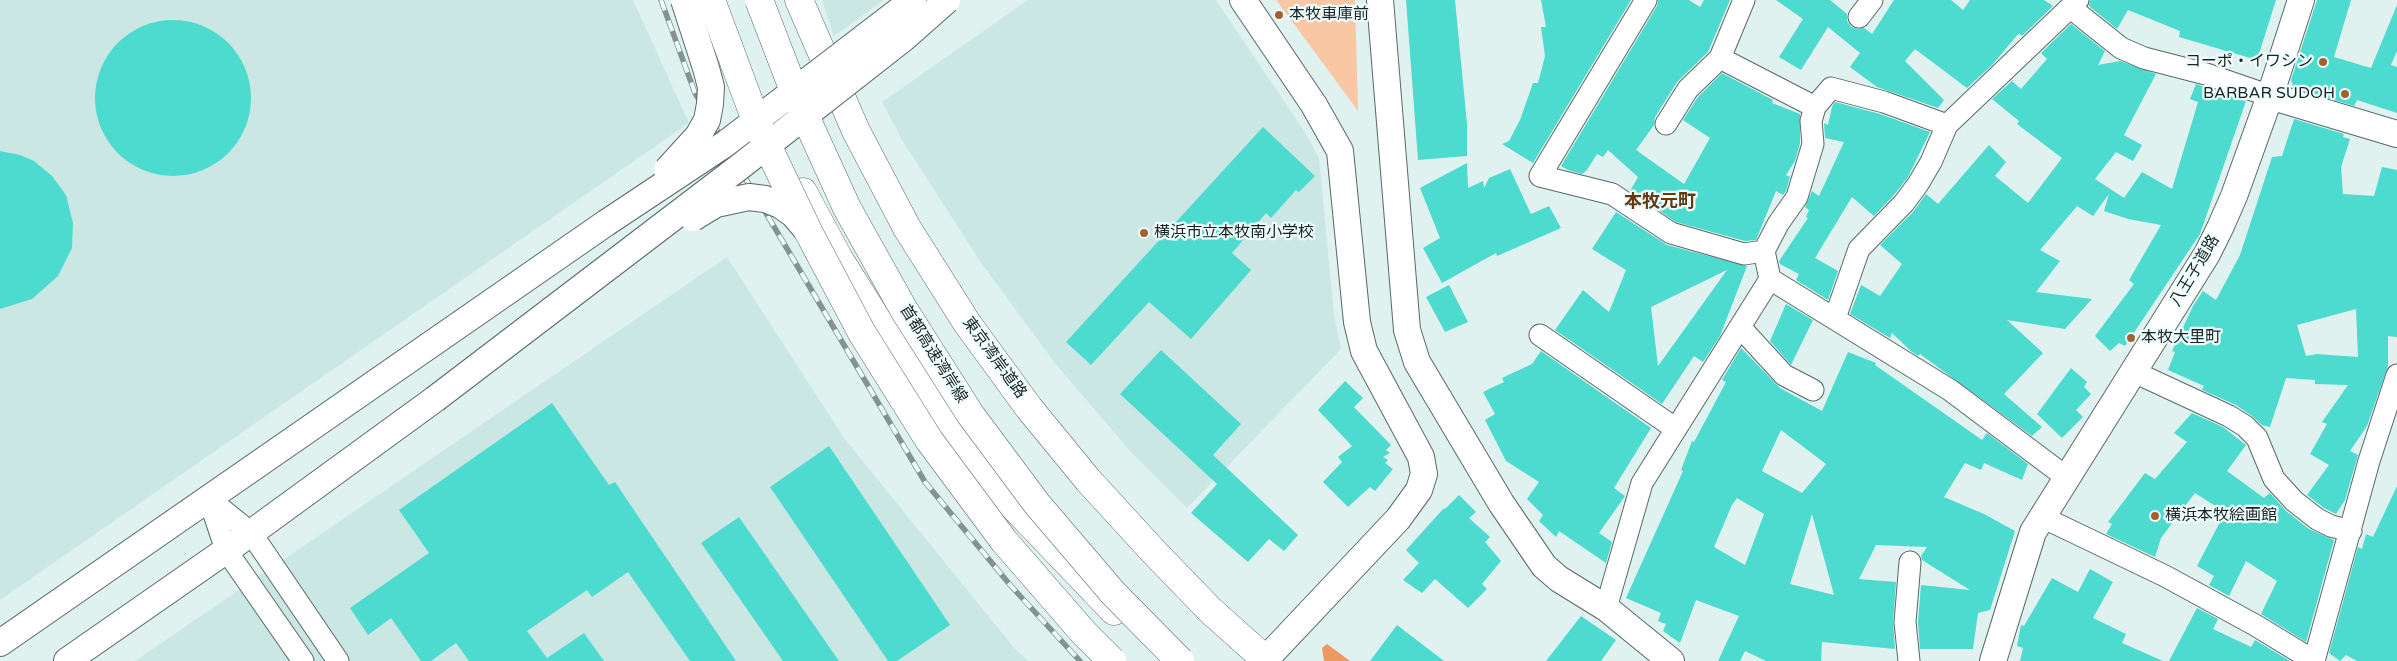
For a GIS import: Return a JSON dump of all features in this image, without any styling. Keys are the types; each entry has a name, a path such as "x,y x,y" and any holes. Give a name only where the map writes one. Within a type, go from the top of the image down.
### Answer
{"highway":[{"path":"709,0 769,131 839,259 903,361 1001,492 1103,601 1169,661"},
{"path":"709,0 758,126 809,233 862,333 929,440 1004,541 1083,632 1112,661"},
{"name":"首都高速湾岸線","path":"759,0 796,96 847,208 924,342 970,414 1037,504 1113,594 1180,661"},
{"name":"東京湾岸道路","path":"799,0 856,131 907,228 967,323 1029,408 1094,487 1210,610 1265,660"}],"street":[{"path":"606,223 687,151 698,136 706,120 711,86 684,0"},
{"path":"0,644 606,223 725,144 913,0"},
{"path":"67,661 251,534 435,399 624,257 904,38 947,0"},
{"path":"1243,0 1314,105 1340,150 1356,322 1364,351 1422,457 1424,474 1419,490 1398,519 1265,660"},
{"path":"1380,0 1407,330 1417,362 1501,503 1532,551 1559,578 1606,608 1671,661"},
{"path":"1646,0 1540,176 1612,194 1671,234 1744,254 1764,251"},
{"path":"1666,124 1688,89 1720,58 1744,0"},
{"path":"1859,17 1872,0"},
{"name":"八王子道路","path":"1993,661 2033,532 2132,371 2207,254 2220,228 2234,196 2270,96 2301,0"},
{"path":"1835,318 1858,249 1904,203 1918,184 1931,162 1947,125 2073,3 2121,48 2144,58 2206,74 2270,96 2397,134"},
{"path":"1720,58 1815,107"},
{"path":"1606,608 1642,483 1770,279 1764,251 1778,224 1798,197 1813,144 1811,121 1815,107 1831,88 1884,102 1947,125"},
{"path":"624,257 724,202 748,197 765,199 780,205 793,214 804,227 885,357 927,415 957,450 1001,492"},
{"path":"1770,279 1950,390 2066,477"},
{"path":"1740,327 1784,375 1814,390"},
{"path":"1540,335 1676,429"},
{"path":"2132,371 2229,416 2246,426 2257,438 2274,479 2294,501 2317,519 2331,526 2350,531"},
{"path":"2042,517 2165,576 2255,625 2304,658 2350,531 2369,462 2397,375"},
{"path":"209,498 251,534 338,661"},
{"path":"209,498 226,550 303,661"},
{"path":"1909,661 1905,622 1910,562"}],"shaded area":[{"path":"0,0 633,0 689,123 0,600"},
{"path":"822,0 884,0 834,36"},
{"name":"横浜市立本牧南小学校","path":"1028,0 1216,0 1306,134 1319,158 1334,315 1341,349 1187,508 1132,453 1054,362 982,264 902,140 882,102"},
{"path":"1276,0 1355,0 1358,111 1308,43"},
{"path":"727,257 844,438 1015,649 1028,661 135,661"},
{"path":"1327,644 1350,661 1324,661 1322,648"}],"building":[{"path":"1406,0 1455,0 1467,124 1467,156 1418,160"},
{"path":"1541,0 1631,0 1533,163 1502,144 1509,141 1520,120 1533,83 1538,83 1545,56 1541,27 1546,27"},
{"path":"1658,0 1689,0 1700,7 1704,0 1730,0 1708,52 1677,82 1655,117 1654,125 1636,150 1684,184 1710,138 1683,120 1698,97 1722,73 1773,100 1772,103 1800,114 1800,143 1795,161 1786,175 1790,177 1786,191 1783,195 1776,191 1756,240 1745,241 1676,222 1630,191 1638,177 1608,150 1603,157 1597,154 1587,170 1582,174 1561,166 1657,6"},
{"path":"1776,0 1830,0 1847,14 1847,21 1851,27 1864,28 1872,34 1894,0 1951,0 1963,10 1970,0 2044,0 2053,6 2022,36 2019,33 1993,64 1967,88 1915,49 1905,61 1944,100 1938,108 1877,87 1850,67 1860,53 1828,27 1801,70 1779,57 1803,19"},
{"path":"2090,0 2276,0 2257,60 2179,37 2180,31 2128,10 2117,29 2089,6"},
{"path":"2317,0 2351,0 2334,57 2371,68 2397,5 2397,51 2391,65 2397,67 2397,113 2357,100 2354,106 2294,88 2291,80"},
{"path":"165,20 181,20 196,23 210,29 228,43 242,61 248,75 251,98 248,121 242,135 228,153 210,167 196,173 181,176 165,176 150,173 136,167 118,153 108,141 98,121 95,106 95,90 98,75 104,61 118,43 130,33 150,23"},
{"path":"2071,24 2105,51 2098,65 2120,61 2156,74 2124,135 2142,145 2133,161 2116,152 2095,179 2124,198 2142,172 2172,189 2198,102 2190,99 2196,84 2246,101 2200,234 2125,346 2119,343 2110,351 2095,336 2134,284 2129,280 2161,225 2128,219 2104,211 2109,194 2093,216 2077,206 2040,250 2060,261 2036,292 2092,299 2065,329 2007,320 2043,353 2004,394 2042,427 2032,436 1920,354 1918,356 1912,352 1892,333 1890,338 1850,314 1861,285 1880,296 1902,264 1880,245 1913,212 1926,194 1938,204 1989,145 2006,162 1995,176 2028,203 2062,158 2017,124 2019,121 1992,99 2012,81 2021,89 2047,59 2041,53"},
{"path":"1835,102 1880,114 1930,132 1908,177 1874,216 1852,197 1815,258 1838,271 1828,300 1796,280 1799,274 1780,264 1779,261 1808,218 1806,217 1809,210 1805,207 1812,191 1819,196 1844,142 1825,138 1824,123 1828,125"},
{"path":"2294,119 2344,134 2343,137 2350,139 2341,167 2343,194 2374,196 2382,167 2397,170 2397,337 2388,336 2388,366 2367,426 2350,451 2358,455 2345,500 2336,514 2324,508 2307,495 2329,465 2310,454 2327,424 2322,422 2348,385 2315,384 2315,380 2286,378 2270,427 2262,425 2236,405 2202,390 2204,386 2168,370 2175,352 2172,351 2193,306 2203,291 2216,300 2240,255 2272,157 2282,156","holes":["2356,309 2358,357 2317,354 2306,356 2297,325"]},
{"path":"1263,127 1315,176 1299,192 1296,190 1271,218 1266,213 1232,253 1251,270 1191,339 1149,302 1091,365 1066,342"},
{"path":"0,151 20,155 34,161 52,176 66,195 73,223 72,248 58,276 32,299 0,309"},
{"path":"1467,163 1468,188 1483,181 1484,188 1489,178 1510,169 1531,214 1549,206 1561,228 1497,256 1496,253 1442,283 1423,248 1440,238 1420,188"},
{"path":"1616,212 1667,245 1747,266 1720,336 1703,362 1694,356 1662,404 1555,330 1583,290 1609,312 1626,270 1592,249","holes":["1727,270 1658,366 1651,307"]},
{"path":"1449,285 1468,322 1445,332 1426,297"},
{"path":"1786,304 1813,320 1791,365 1770,341"},
{"path":"1741,348 1780,388 1822,411 1848,352 1876,363 1875,365 1982,440 1987,433 2028,464 2022,480 1984,463 1981,470 1965,463 1944,497 1984,514 2015,531 1990,610 1978,613 1973,649 1920,649 1918,622 1921,585 1970,590 1922,560 1921,556 1927,547 1876,545 1859,579 1896,582 1893,621 1895,649 1822,642 1821,661 1766,661 1745,651 1740,661 1718,661 1739,616 1696,600 1680,643 1663,631 1666,624 1658,621 1661,613 1626,598 1683,471 1681,470 1692,441 1694,442 1726,382 1722,380","holes":["1781,430 1826,464 1802,493 1762,471","1737,498 1764,514 1745,565 1714,547 1732,505","1812,514 1834,595 1790,584"]},
{"path":"1161,350 1241,424 1213,455 1298,535 1284,551 1269,539 1248,562 1191,513 1217,484 1120,394"},
{"path":"1541,351 1651,428 1614,488 1625,496 1599,533 1612,542 1606,563 1559,531 1556,537 1539,521 1543,515 1527,499 1539,482 1506,461 1485,420 1495,414 1483,392 1504,382 1502,378 1532,364"},
{"path":"2071,368 2087,382 2084,387 2091,394 2076,410 2083,417 2062,438 2037,414"},
{"path":"1345,381 1363,398 1354,407 1391,445 1386,450 1390,453 1383,457 1388,460 1385,463 1393,469 1375,491 1370,487 1348,507 1323,482 1342,462 1338,457 1352,446 1318,410"},
{"path":"552,403 609,485 615,482 736,661 690,661 628,572 592,597 587,590 527,631 547,658 584,633 604,661 469,661 456,643 431,661 421,661 391,618 368,635 350,608 429,553 399,510"},
{"path":"2192,413 2223,427 2246,445 2227,471 2264,498 2270,493 2286,511 2309,529 2334,540 2306,642 2261,614 2277,581 2246,561 2229,596 2209,585 2214,576 2197,566 2220,522 2216,520 2220,509 2195,493 2161,538 2155,557 2106,534 2112,524 2108,522 2145,473 2155,479 2187,442 2174,433"},
{"path":"829,446 950,625 897,661 888,661 770,487"},
{"path":"2397,486 2397,661 2357,661 2346,655 2340,661 2329,653 2358,547 2362,549 2366,534 2373,537"},
{"path":"1459,495 1476,512 1469,518 1490,537 1485,542 1501,561 1482,584 1487,589 1468,608 1435,579 1422,593 1403,580 1419,563 1406,550 1444,508"},
{"path":"739,517 839,661 783,661 701,543"},
{"path":"2090,569 2113,582 2093,618 2126,634 2122,643 2163,661 2020,661 2023,648 2017,646 2021,625 2024,626 2052,578 2078,592"},
{"path":"2197,608 2218,619 2213,629 2251,647 2255,640 2290,661 2169,661"},
{"path":"1581,616 1616,640 1601,661 1546,661"},
{"path":"1397,625 1444,661 1370,661"}],"railway":[{"path":"661,0 695,93 925,482 1011,586 1080,661"}],"place":[{"name":"本牧車庫前","path":"1279,15"},
{"name":"コーポ・イワシン","path":"2323,62"},
{"name":"BARBAR SUDOH","path":"2345,94"},
{"name":"横浜市立本牧南小学校","path":"1144,233"},
{"name":"本牧大里町","path":"2131,338"},
{"name":"横浜本牧絵画館","path":"2155,516"}],"district":[{"name":"本牧元町","path":"1660,202"}]}
